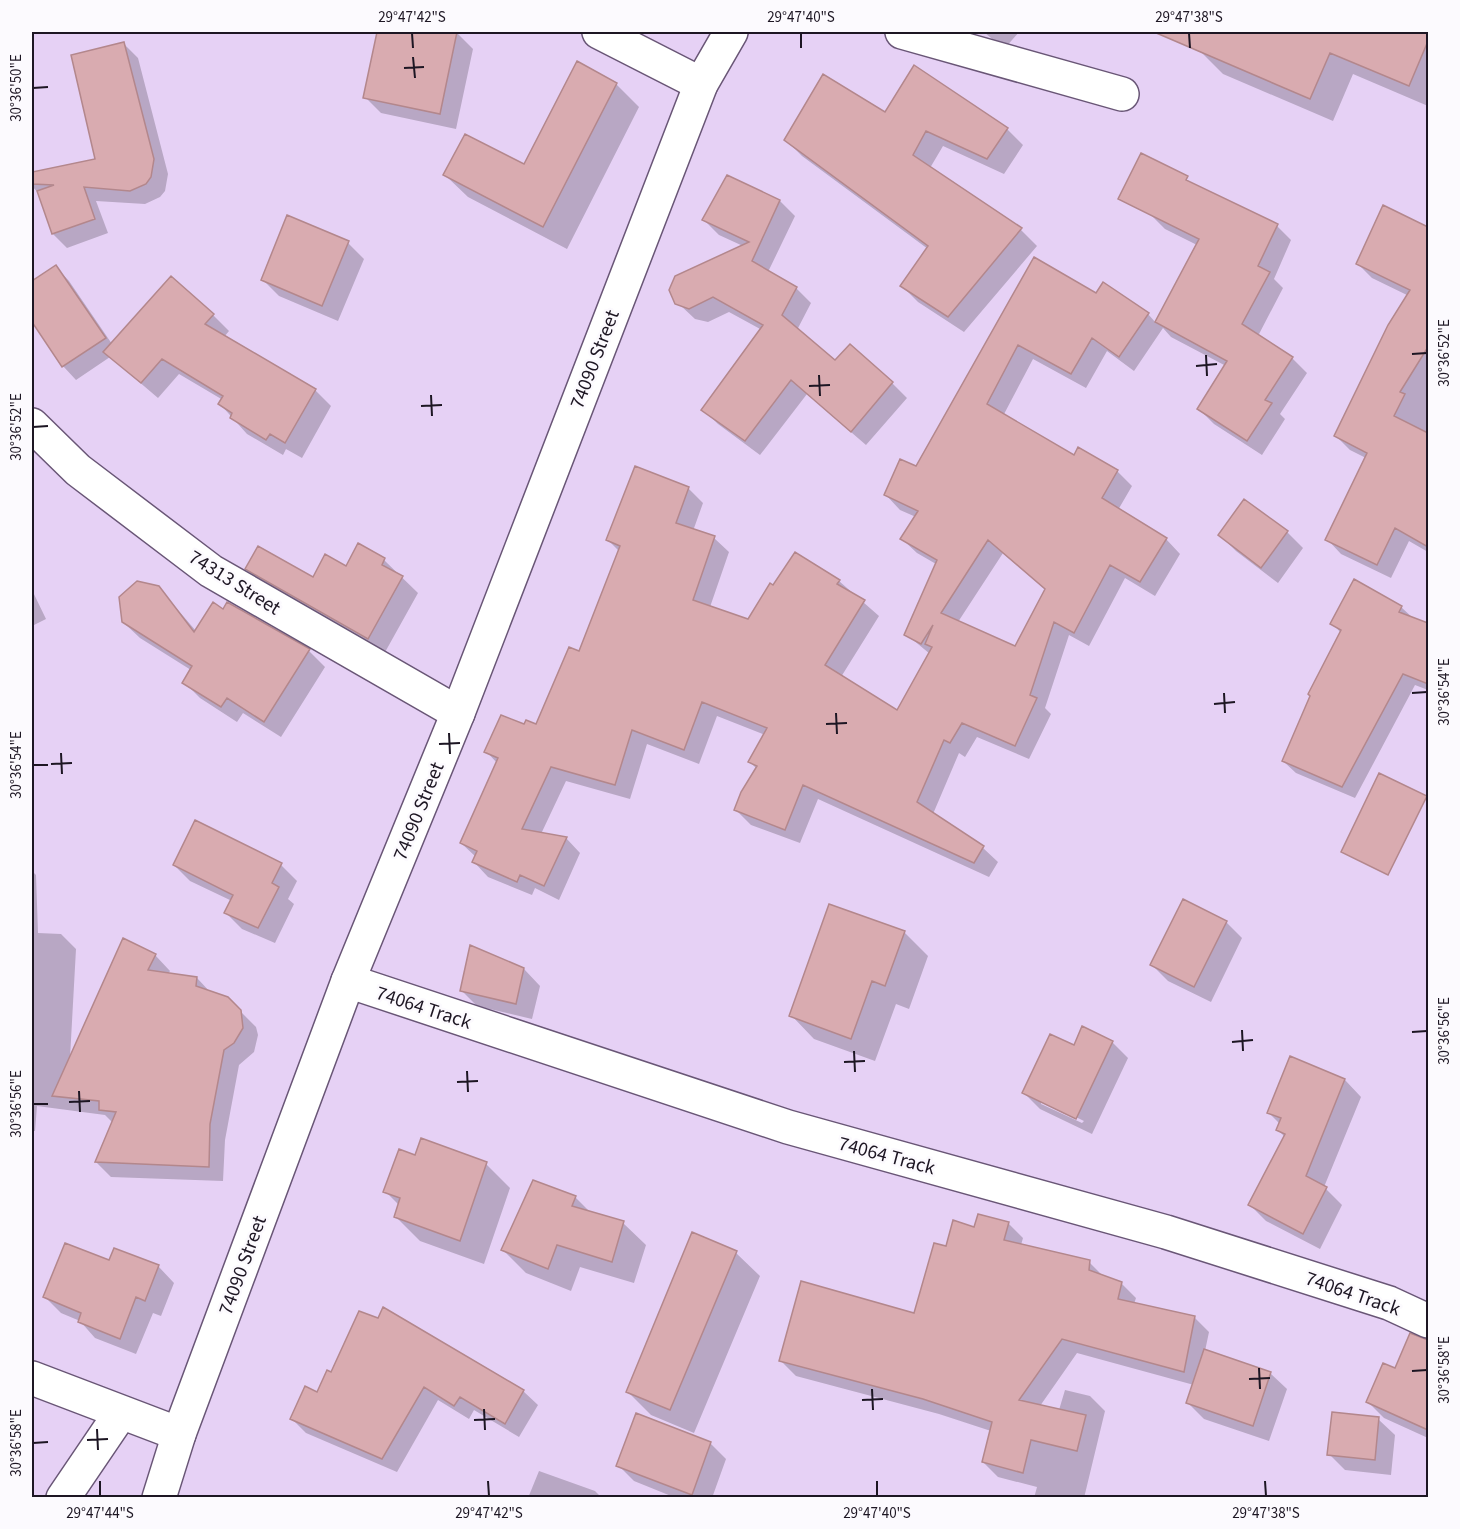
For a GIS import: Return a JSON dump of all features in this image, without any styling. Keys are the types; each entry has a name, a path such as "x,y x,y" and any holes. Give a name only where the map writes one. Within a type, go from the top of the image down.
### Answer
{"street":[{"path":"599,32 701,84"},
{"name":"74090 Street","path":"159,1497 179,1434 348,981 458,713 701,84 731,32"},
{"path":"903,32 1122,94"},
{"name":"74313 Street","path":"32,425 78,470 211,571 458,713"},
{"name":"74064 Track","path":"348,981 788,1127 1166,1232 1389,1303 1428,1321"},
{"path":"32,1378 120,1414 179,1434"},
{"path":"63,1497 120,1414"}],"building":[{"path":"377,32 457,32 440,114 363,98"},
{"path":"1154,32 1428,32 1428,41 1409,86 1330,53 1310,99"},
{"path":"124,42 154,159 151,177 146,184 130,191 84,187 95,219 52,234 37,191 54,185 32,184 32,172 95,159 71,55"},
{"path":"577,61 617,83 543,227 443,175 465,134 524,164"},
{"path":"914,65 1008,128 987,159 926,131 913,155 1022,228 948,317 900,286 928,246 784,140 823,74 885,112"},
{"path":"1141,153 1188,176 1186,180 1278,224 1258,266 1270,272 1242,324 1293,357 1265,400 1272,403 1247,441 1197,409 1227,361 1155,322 1199,239 1118,199"},
{"path":"727,175 780,200 752,261 797,287 782,315 835,360 850,344 893,382 851,432 791,380 745,441 701,410 763,325 713,297 689,309 675,304 669,290 675,276 749,242 702,220"},
{"path":"1383,205 1428,227 1428,347 1400,392 1405,394 1394,416 1428,433 1428,547 1395,528 1377,565 1325,540 1367,453 1334,436 1388,325 1410,290 1356,264"},
{"path":"287,215 349,241 322,306 261,280"},
{"path":"1034,257 1096,293 1103,282 1149,313 1119,357 1092,338 1071,374 1018,345 987,404 1074,455 1078,447 1118,470 1102,498 1167,538 1140,582 1110,565 1074,633 1054,622 1030,695 1037,698 1015,746 962,723 950,743 944,740 917,802 984,846 974,863 803,785 785,830 734,810 741,792 757,766 748,762 767,728 702,702 684,750 632,730 615,785 551,767 522,829 567,837 544,886 520,875 517,882 472,862 477,851 460,843 498,758 484,752 501,715 524,724 526,720 536,724 569,647 579,651 620,546 606,540 635,466 689,487 676,523 715,536 693,600 748,619 770,583 773,585 795,552 840,580 837,584 865,600 825,665 897,710 932,647 925,644 933,625 921,644 904,635 937,560 900,539 918,511 884,495 900,459 916,466","holes":["988,540 1045,589 1015,646 941,613"]},
{"path":"56,265 106,338 62,367 32,322 32,281"},
{"path":"171,276 214,314 205,324 316,389 285,443 270,434 266,440 230,418 232,413 218,404 223,396 162,359 141,383 103,352"},
{"path":"1244,499 1288,531 1261,568 1218,535"},
{"path":"358,543 385,558 382,565 403,576 368,639 245,569 258,546 313,577 325,554 346,566"},
{"path":"1354,579 1402,606 1399,612 1428,623 1428,684 1403,674 1342,787 1282,761 1310,696 1308,694 1341,630 1330,624"},
{"path":"137,581 159,586 194,632 213,602 223,609 227,602 310,649 264,722 227,698 221,707 182,683 192,666 122,622 119,597"},
{"path":"1379,773 1427,796 1388,875 1341,852"},
{"path":"195,820 282,863 272,883 279,887 258,928 224,913 233,895 173,865"},
{"path":"1183,899 1227,921 1194,987 1150,965"},
{"path":"829,904 905,931 885,986 872,981 851,1039 789,1016"},
{"path":"123,938 156,954 148,970 197,977 196,986 228,997 241,1010 243,1028 234,1043 224,1050 210,1124 209,1167 95,1162 116,1112 99,1110 99,1101 52,1096"},
{"path":"470,945 524,968 516,1004 460,991"},
{"path":"1082,1026 1113,1041 1076,1119 1022,1093 1050,1034 1074,1045"},
{"path":"1290,1056 1345,1079 1306,1176 1327,1187 1303,1234 1248,1205 1285,1134 1276,1130 1281,1118 1267,1113"},
{"path":"421,1138 487,1162 460,1241 394,1217 400,1198 383,1192 399,1149 415,1155"},
{"path":"533,1180 576,1196 572,1206 624,1221 612,1262 557,1245 548,1269 501,1250"},
{"path":"978,1214 1009,1222 1004,1240 1090,1260 1089,1270 1122,1282 1118,1299 1195,1316 1184,1372 1062,1339 1019,1400 1086,1415 1077,1451 1031,1440 1023,1473 982,1462 992,1422 923,1399 779,1361 801,1281 914,1313 934,1243 946,1246 953,1220 974,1227"},
{"path":"692,1232 737,1251 670,1410 626,1392"},
{"path":"65,1243 109,1260 114,1248 159,1265 145,1301 136,1297 120,1339 78,1322 81,1313 43,1297"},
{"path":"383,1307 524,1390 505,1424 460,1397 454,1406 424,1387 382,1459 290,1419 305,1386 317,1392 327,1370 331,1372 359,1311 378,1318"},
{"path":"1410,1333 1428,1340 1428,1430 1366,1402 1383,1363 1395,1368"},
{"path":"1204,1349 1271,1372 1253,1426 1186,1403"},
{"path":"1332,1412 1379,1417 1375,1460 1327,1455"},
{"path":"636,1413 711,1442 692,1495 616,1466"}]}
